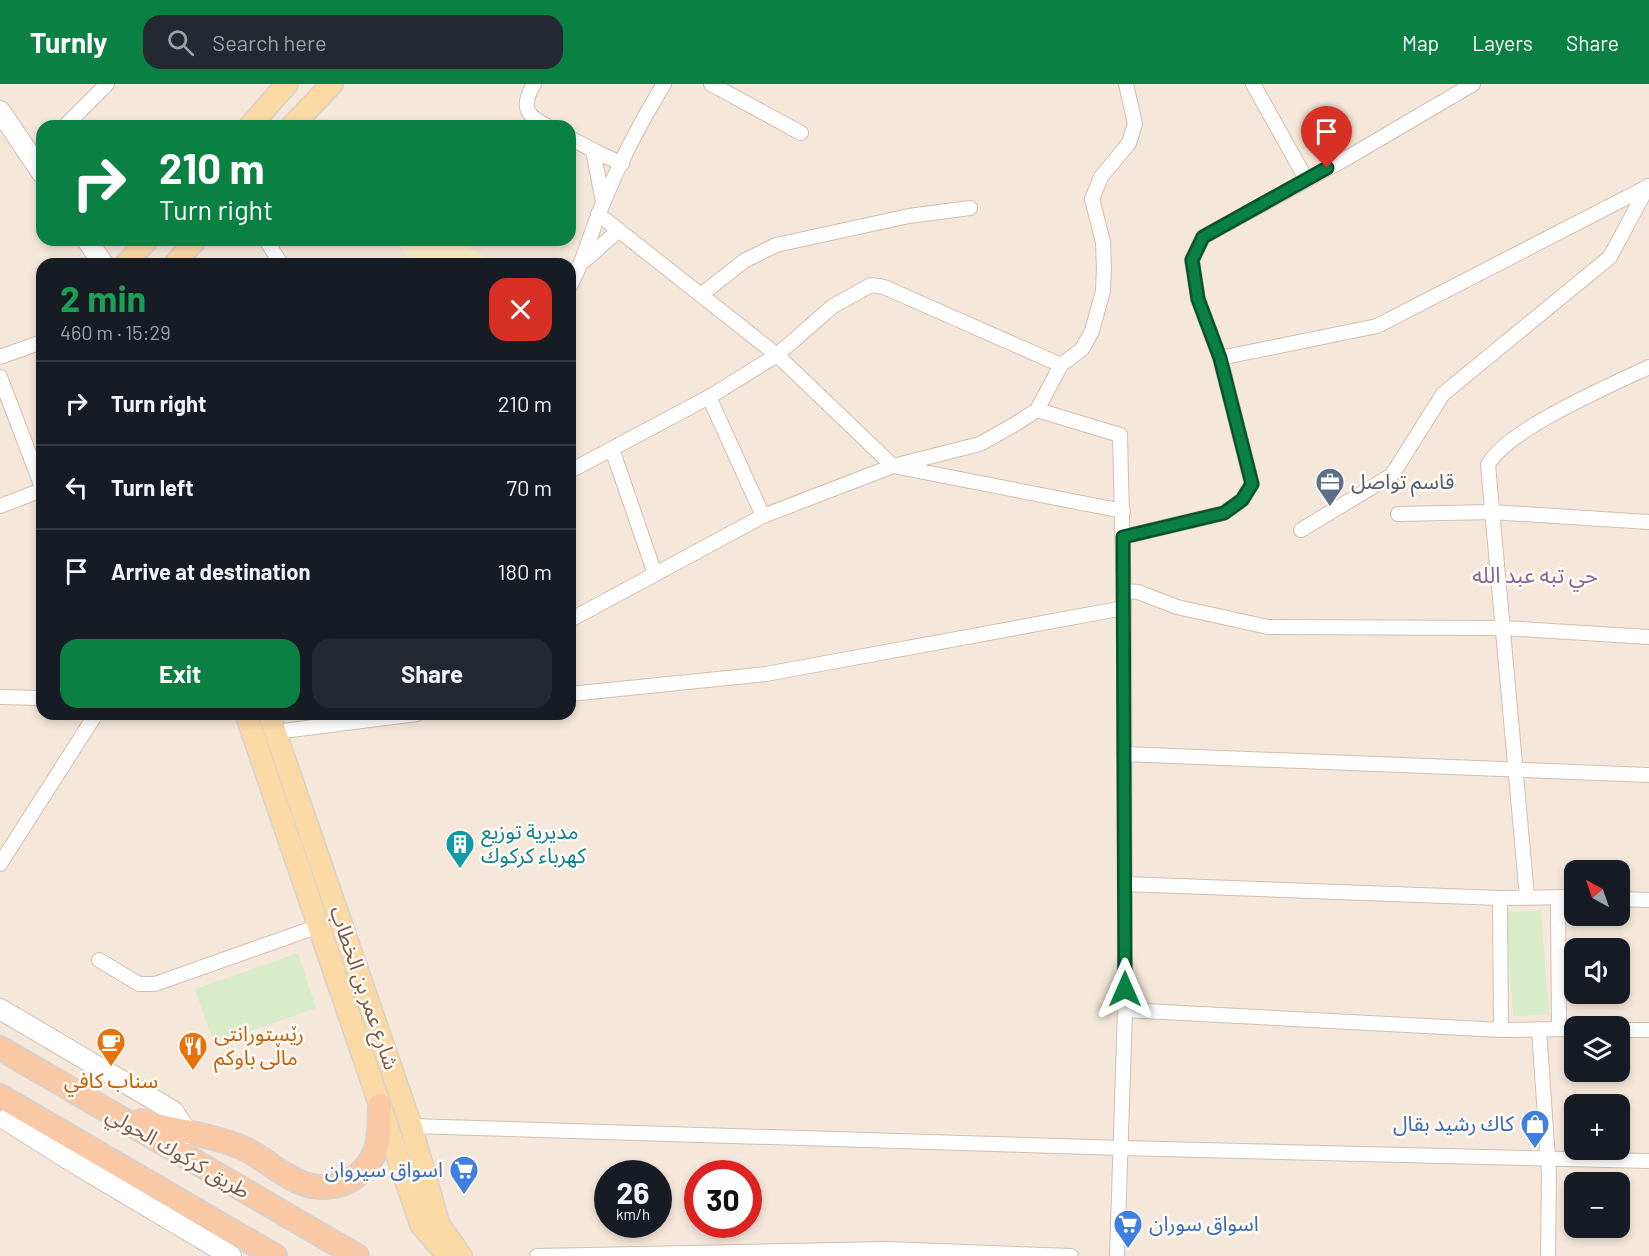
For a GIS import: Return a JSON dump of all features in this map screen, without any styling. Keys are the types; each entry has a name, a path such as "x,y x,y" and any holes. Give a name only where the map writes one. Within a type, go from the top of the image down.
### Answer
{"highway":[{"name":"طريق كركوك الحولي","path":"0,1048 357,1256"},
{"name":"طريق كركوك الحولي","path":"0,1096 275,1256"},
{"path":"103,1109 188,1134 239,1146 294,1180 316,1187 335,1188 350,1182 370,1162 377,1145 380,1105"}],"main road":[{"path":"255,120 287,84"},
{"path":"298,120 332,84"},
{"path":"0,111 36,156"},
{"path":"131,258 142,246"},
{"path":"180,258 190,246"},
{"name":"شارع عمر بن الخطاب","path":"248,720 421,1226 440,1247 463,1256"},
{"name":"شارع عمر بن الخطاب","path":"272,723 411,1125 439,1225 450,1244 463,1256"},
{"path":"0,1009 173,1111 188,1134"},
{"path":"370,1074 391,1066"},
{"path":"3,1120 32,1115"},
{"path":"3,1120 231,1256"}],"street":[{"path":"71,120 107,84"},
{"path":"533,120 527,110 527,96 534,84"},
{"path":"576,275 584,261 601,209 664,84"},
{"path":"711,84 801,133"},
{"path":"576,617 763,516 893,466 980,444 1037,410 1061,364 1082,349 1087,340 1103,291 1103,242 1092,199 1095,188 1129,143 1135,124 1126,84"},
{"path":"1253,84 1306,179"},
{"path":"1123,537 1224,513 1242,500 1252,484 1220,358 1198,299 1192,260 1203,237 1347,158 1473,84"},
{"path":"576,141 622,164"},
{"path":"593,150 601,209 619,230 777,355 893,466 1123,511"},
{"path":"1220,358 1377,326 1649,186"},
{"path":"1301,530 1392,475 1443,394 1610,257 1649,186"},
{"path":"702,294 744,261 776,245 909,216 970,208"},
{"path":"584,261 619,230"},
{"path":"576,468 709,397 777,355 833,306 871,285 885,287 1061,364"},
{"path":"0,357 36,344"},
{"path":"1527,897 1488,465 1494,454 1520,434 1649,367"},
{"path":"0,377 36,472"},
{"path":"709,397 763,516"},
{"path":"1037,410 1120,435 1124,591 1125,1010 1117,1256"},
{"path":"612,449 633,503 655,574"},
{"path":"0,506 36,491"},
{"path":"1398,514 1491,512 1649,522"},
{"path":"1124,591 1138,592 1177,607 1268,627 1504,628 1649,637"},
{"path":"576,693 766,674 1124,608"},
{"path":"0,697 36,698"},
{"path":"0,864 92,720"},
{"path":"272,723 320,720"},
{"path":"1125,753 1649,775"},
{"path":"1125,884 1500,897 1564,897"},
{"path":"1500,897 1501,1030"},
{"path":"1558,897 1559,1029"},
{"path":"1630,899 1649,900"},
{"path":"99,960 139,984 155,984 319,926"},
{"path":"1125,1010 1501,1030 1564,1029"},
{"path":"1539,1029 1548,1157 1548,1256"},
{"path":"1630,1030 1649,1030"},
{"path":"411,1125 1122,1148 1649,1161"},
{"path":"537,1256 887,1249 1071,1256"}],"shaded area":[{"path":"0,84 1649,84 1649,1256 0,1256"}],"green space":[{"path":"1541,910 1549,1015 1513,1016 1506,912"},
{"path":"298,953 316,1008 214,1044 195,989"}],"sand":[{"path":"400,246 464,246 488,258 410,258"}],"place":[{"name":"قاسم تواصل","path":"1330,508"},
{"name":"مديرية توزيع كهرباء كركوك","path":"460,870"},
{"name":"سناب كافي","path":"111,1068"},
{"name":"رێستورانتی ماڵی باوکم","path":"193,1072"},
{"name":"كاك رشيد بقال","path":"1535,1150"},
{"name":"اسواق سيروان","path":"464,1196"},
{"name":"اسواق سوران","path":"1128,1250"}],"district":[{"name":"حي تبه عبد الله","path":"1535,575"}],"route":[{"path":"1125,989 1123,537 1224,513 1242,500 1252,484 1220,358 1198,299 1192,260 1203,237 1327,168"}]}
